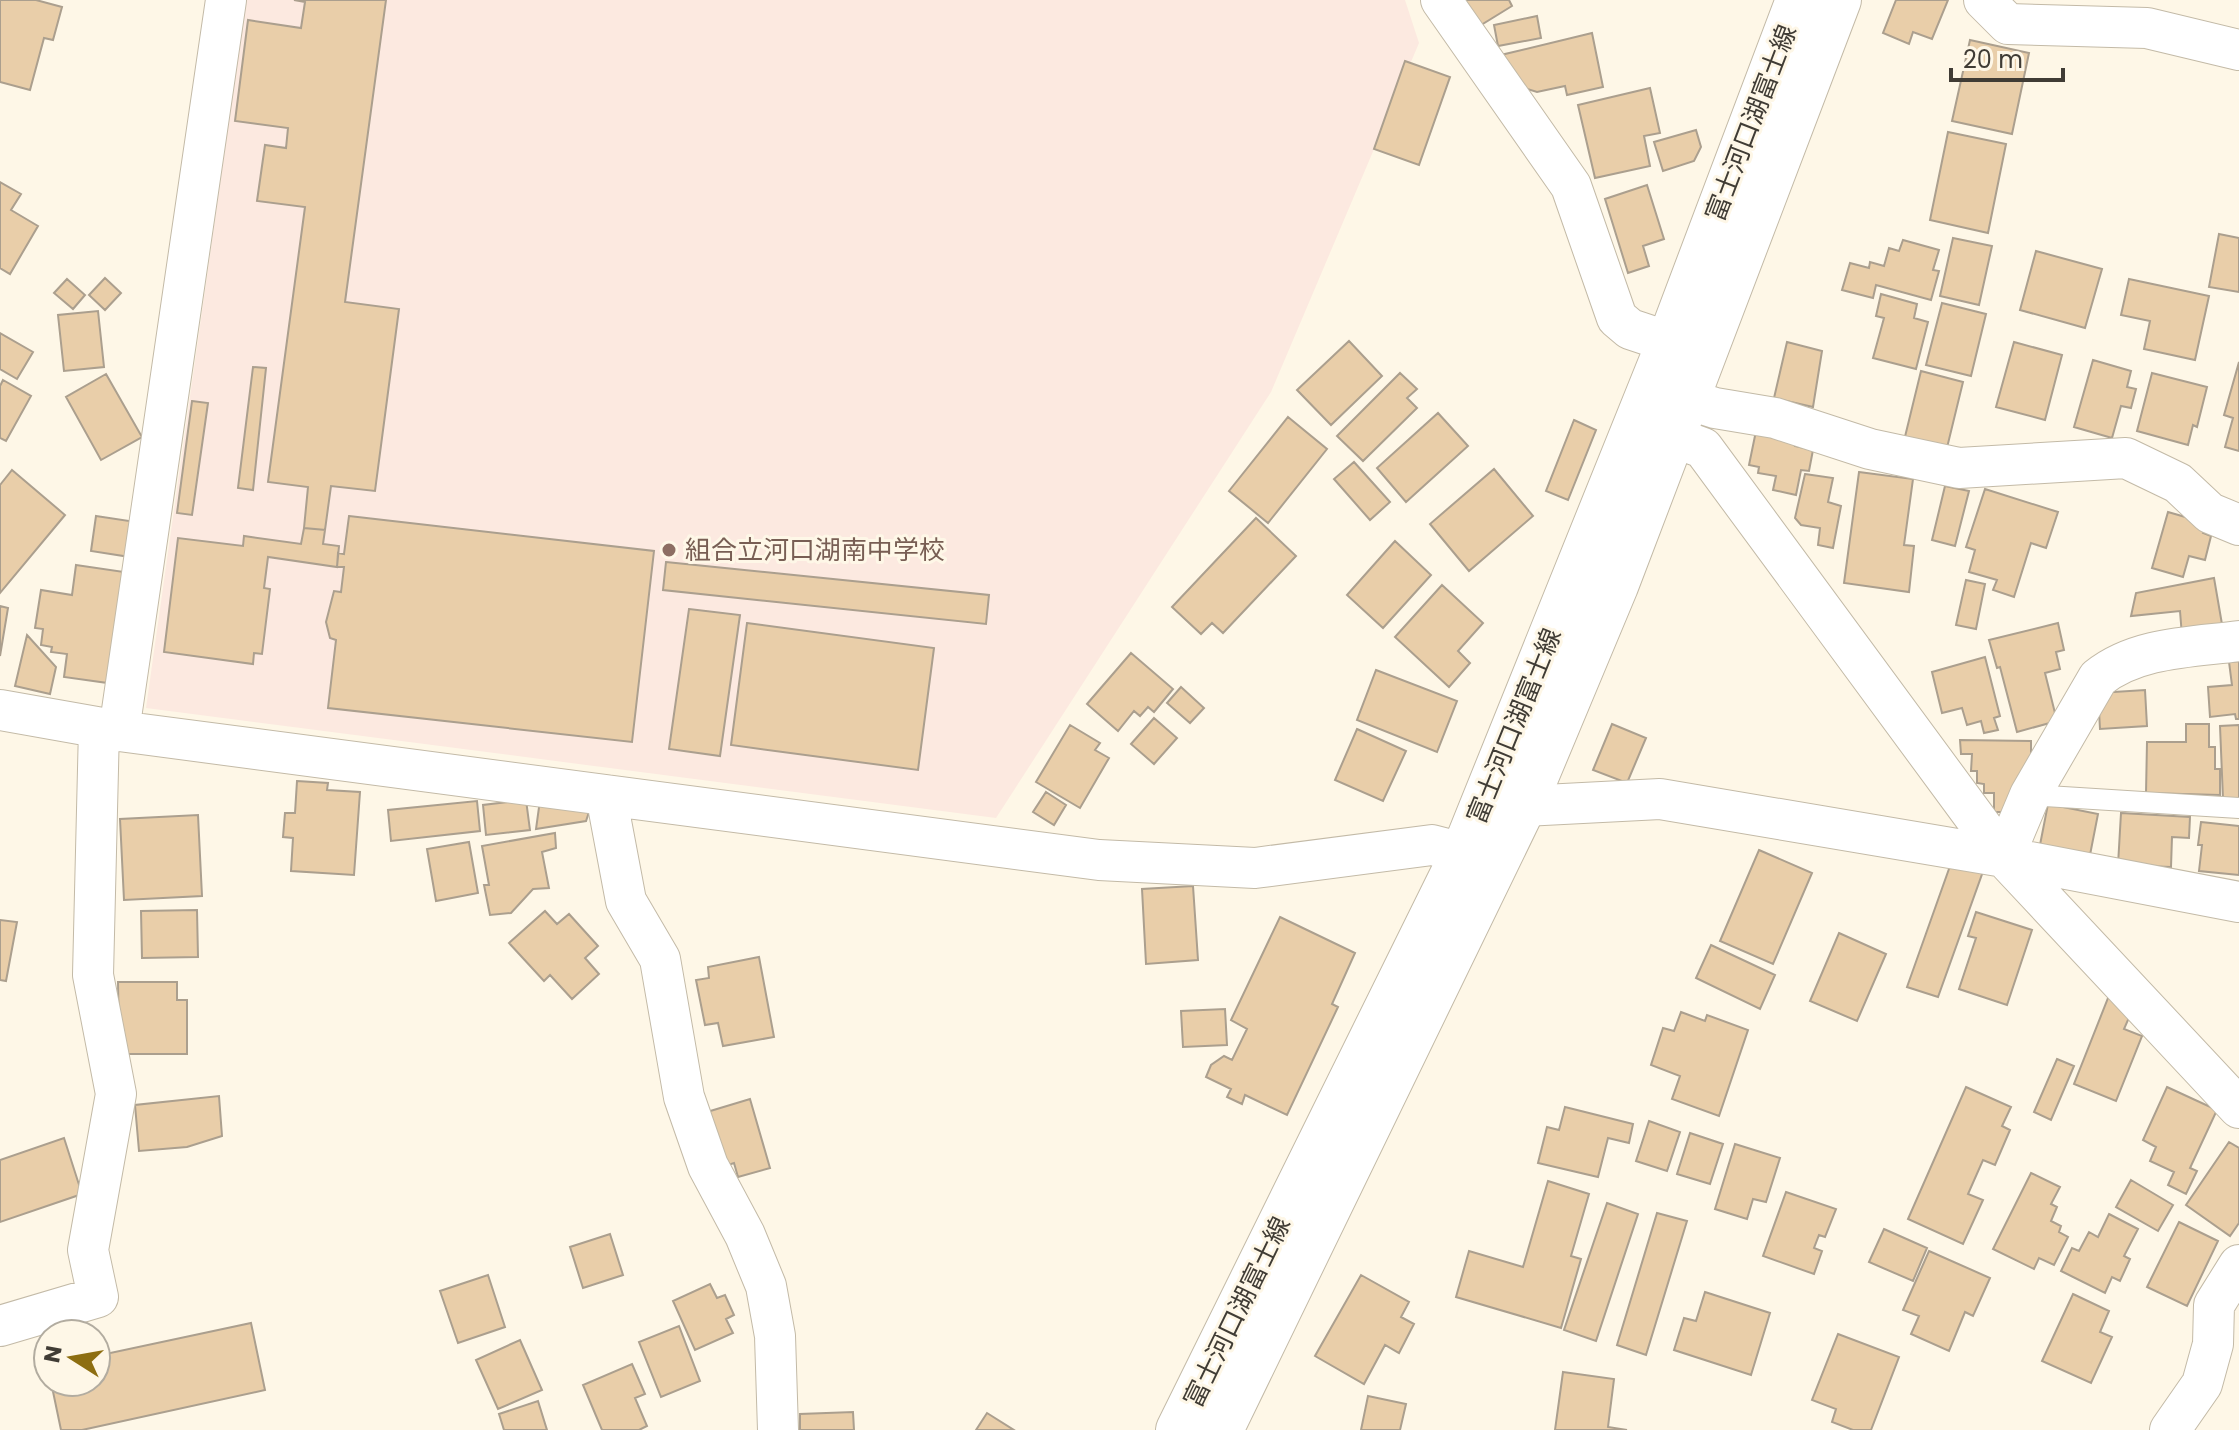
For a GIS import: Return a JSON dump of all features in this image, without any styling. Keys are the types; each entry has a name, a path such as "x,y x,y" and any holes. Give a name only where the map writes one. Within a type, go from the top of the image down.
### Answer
{"main road":[{"name":"富士河口湖富士線","path":"1178,1430 1463,853 1669,342 1798,0"},
{"name":"富士河口湖富士線","path":"1221,1430 1524,806 1616,586 1839,0"}],"street":[{"path":"0,1326 98,1297 88,1250 116,1094 93,975 109,729 226,0"},
{"path":"1441,0 1571,186 1617,318 1630,329 1669,342"},
{"path":"1984,0 2008,24 2147,28 2239,50"},
{"path":"2239,525 2210,513 2178,483 2126,458 1959,468 1870,449 1775,418 1715,408 1680,418 2004,857 2239,1108"},
{"path":"2004,857 2030,795 2098,678 2113,666 2136,657 2239,641"},
{"path":"0,710 109,729 1099,860 1255,868 1432,845 1463,853 1524,806 1660,799 2004,857 2239,902"},
{"path":"606,795 626,901 660,959 684,1097 708,1166 745,1235 766,1286 775,1336 778,1430"},
{"path":"2170,1430 2202,1384 2213,1344 2214,1305 2239,1265"}],"lane":[{"path":"2030,795 2239,808"}],"shaded area":[{"name":"組合立河口湖南中学校","path":"246,0 1405,0 1419,43 1271,392 996,818 146,708"}],"building":[{"path":"0,0 36,0 62,7 53,40 44,38 30,90 0,82"},
{"path":"294,0 386,0 345,302 399,309 375,491 331,486 325,530 304,528 308,487 268,482 305,207 257,201 265,145 286,148 288,128 235,121 248,20 301,28 305,2"},
{"path":"1453,0 1509,0 1512,6 1481,25"},
{"path":"1896,0 1948,0 1932,39 1913,32 1909,44 1883,33"},
{"path":"1537,16 1541,38 1498,46 1494,25"},
{"path":"1592,33 1603,87 1567,95 1565,86 1537,92 1524,88 1501,55"},
{"path":"1970,40 2029,53 2012,134 1952,121"},
{"path":"1405,61 1450,77 1419,165 1374,149"},
{"path":"1650,88 1660,133 1644,136 1650,166 1595,178 1578,105"},
{"path":"1696,130 1701,147 1694,161 1663,171 1654,142"},
{"path":"1948,132 2006,144 1988,233 1930,220"},
{"path":"0,182 21,194 11,210 38,226 10,274 0,268"},
{"path":"1647,185 1664,239 1643,246 1649,266 1628,273 1605,199"},
{"path":"2219,234 2239,238 2239,292 2209,287"},
{"path":"1953,238 1992,246 1979,305 1940,296"},
{"path":"1903,240 1939,250 1933,270 1939,271 1931,300 1876,285 1873,298 1842,290 1850,263 1869,268 1870,262 1884,266 1889,248 1899,251"},
{"path":"2036,251 2102,269 2085,328 2020,310"},
{"path":"105,278 121,293 105,310 89,295"},
{"path":"67,279 85,295 73,309 54,293"},
{"path":"2129,279 2209,296 2195,360 2144,349 2150,321 2121,315"},
{"path":"1881,294 1917,304 1914,318 1928,322 1916,369 1873,358 1884,318 1876,316"},
{"path":"1942,303 1986,314 1971,376 1926,365"},
{"path":"98,311 104,367 64,371 58,315"},
{"path":"0,333 33,352 17,379 0,369"},
{"path":"1349,341 1382,376 1331,425 1297,390"},
{"path":"1787,342 1822,351 1813,407 1774,398"},
{"path":"2014,342 2062,355 2045,420 1996,407"},
{"path":"2093,360 2131,371 2127,387 2136,389 2131,408 2121,406 2112,438 2074,427"},
{"path":"2239,362 2239,451 2225,447 2233,418 2224,415"},
{"path":"253,367 266,368 253,490 238,488"},
{"path":"1921,371 1963,382 1944,460 1902,449"},
{"path":"1400,373 1417,389 1407,398 1417,408 1363,461 1337,436"},
{"path":"2152,373 2207,387 2197,427 2193,425 2188,445 2137,431"},
{"path":"106,374 142,437 101,460 66,397"},
{"path":"3,380 31,396 6,441 0,438 0,386"},
{"path":"192,401 208,403 192,515 177,513"},
{"path":"1438,413 1468,446 1406,502 1377,468"},
{"path":"1288,417 1327,449 1268,523 1229,491"},
{"path":"1574,420 1596,430 1568,500 1546,491"},
{"path":"1756,431 1796,439 1795,446 1813,450 1809,471 1801,470 1796,495 1773,490 1776,476 1758,473 1759,467 1749,465"},
{"path":"1354,462 1390,502 1370,520 1334,479"},
{"path":"1494,469 1533,516 1469,571 1430,524"},
{"path":"12,470 65,515 0,593 0,485"},
{"path":"1859,472 1913,479 1904,545 1914,546 1909,592 1844,583"},
{"path":"1805,474 1833,478 1828,502 1841,506 1833,548 1818,545 1820,528 1801,525 1795,518"},
{"path":"1945,486 1969,491 1955,546 1932,540"},
{"path":"1985,489 2058,512 2046,548 2031,543 2014,597 1993,590 1997,580 1969,572 1975,550 1966,547"},
{"path":"2168,512 2206,523 2203,533 2211,536 2205,560 2189,556 2183,577 2152,568"},
{"path":"96,516 136,522 130,557 91,551"},
{"path":"349,516 654,551 632,742 328,708 336,640 330,638 326,622 334,591 341,592 344,567 337,567 338,553 344,554"},
{"path":"1256,518 1296,556 1223,633 1212,623 1201,634 1172,607"},
{"path":"304,528 325,530 323,544 339,546 337,567 268,557 264,588 270,589 262,654 254,653 253,664 164,652 178,538 243,546 244,536 301,544"},
{"path":"1395,541 1431,575 1383,628 1347,595"},
{"path":"666,562 989,595 986,624 663,590"},
{"path":"76,565 131,573 115,684 64,677 67,654 51,652 52,647 41,645 43,629 35,628 41,590 72,595"},
{"path":"2214,578 2223,630 2182,636 2180,611 2131,616 2136,593"},
{"path":"1966,580 1985,584 1976,629 1956,625"},
{"path":"1442,585 1483,623 1458,651 1470,663 1449,687 1395,637"},
{"path":"0,606 8,608 0,656"},
{"path":"689,609 740,615 720,756 669,749"},
{"path":"747,623 934,648 918,770 731,745"},
{"path":"2058,623 2064,650 2056,652 2060,669 2045,673 2057,721 2017,732 2000,667 1997,668 1989,640"},
{"path":"27,635 56,667 50,694 15,686"},
{"path":"1131,653 1173,689 1154,712 1148,707 1140,716 1134,711 1118,731 1087,704"},
{"path":"1985,657 2000,716 1994,718 1998,730 1984,733 1981,721 1967,725 1962,708 1942,713 1932,672"},
{"path":"2239,661 2239,719 2235,714 2210,717 2208,687 2232,685 2229,662"},
{"path":"1376,670 1457,701 1437,752 1357,720"},
{"path":"1181,687 1204,708 1190,723 1167,703"},
{"path":"2145,690 2147,726 2100,729 2098,693"},
{"path":"1154,718 1177,738 1154,764 1131,744"},
{"path":"1612,724 1646,738 1627,783 1593,770"},
{"path":"2186,724 2209,724 2209,747 2215,747 2215,769 2220,769 2220,795 2146,793 2147,742 2186,742"},
{"path":"1070,725 1100,743 1095,750 1109,758 1080,808 1036,782"},
{"path":"2239,725 2239,798 2223,799 2220,726"},
{"path":"1357,729 1406,751 1383,801 1335,780"},
{"path":"1960,740 2031,741 2031,776 2015,812 1994,812 1994,793 1984,793 1984,784 1977,783 1977,771 1971,771 1972,754 1961,754"},
{"path":"297,781 328,783 327,790 360,792 354,875 291,871 293,838 283,837 285,813 295,813"},
{"path":"1046,792 1066,805 1054,825 1033,812"},
{"path":"526,800 530,830 486,835 483,805"},
{"path":"540,800 592,803 586,821 536,829"},
{"path":"477,801 480,831 391,841 388,810"},
{"path":"2048,804 2098,814 2089,860 2039,850"},
{"path":"2121,813 2190,817 2189,838 2172,837 2171,867 2118,865"},
{"path":"198,815 202,896 124,900 120,819"},
{"path":"2201,822 2239,826 2239,875 2199,871"},
{"path":"555,833 556,848 542,852 549,888 533,889 511,913 490,915 484,885 489,885 482,846"},
{"path":"469,842 478,893 436,901 427,849"},
{"path":"1759,850 1812,873 1773,964 1720,941"},
{"path":"1955,852 1986,863 1938,997 1907,987"},
{"path":"1193,886 1198,960 1146,964 1142,889"},
{"path":"197,910 198,957 142,958 141,911"},
{"path":"545,911 557,924 569,914 598,946 585,958 599,974 572,999 550,975 544,981 509,943"},
{"path":"1976,912 2032,930 2007,1005 1959,989 1976,938 1968,936"},
{"path":"1280,917 1355,953 1332,1004 1338,1007 1287,1115 1245,1095 1242,1104 1227,1097 1231,1089 1206,1077 1211,1065 1224,1056 1232,1060 1247,1029 1231,1020"},
{"path":"0,920 17,922 6,981 0,980"},
{"path":"1839,933 1886,954 1857,1021 1810,1001"},
{"path":"1711,945 1775,975 1760,1009 1696,978"},
{"path":"759,957 774,1037 723,1046 718,1023 705,1025 696,980 709,978 708,967"},
{"path":"118,982 177,982 177,1000 187,1000 187,1054 125,1054 119,1043"},
{"path":"2110,993 2131,1013 2124,1029 2142,1036 2116,1101 2074,1084"},
{"path":"1225,1009 1227,1045 1183,1047 1181,1011"},
{"path":"1681,1012 1705,1021 1707,1015 1748,1030 1719,1116 1672,1099 1680,1076 1651,1065 1663,1028 1674,1031"},
{"path":"2057,1059 2074,1066 2051,1120 2034,1112"},
{"path":"1966,1087 2011,1107 2002,1126 2010,1130 1995,1165 1983,1160 1968,1194 1983,1200 1963,1244 1908,1219"},
{"path":"2167,1087 2217,1110 2190,1168 2197,1171 2186,1194 2168,1185 2174,1172 2150,1161 2156,1147 2143,1140"},
{"path":"219,1096 222,1136 187,1147 139,1151 135,1105"},
{"path":"750,1099 770,1168 738,1177 734,1163 722,1167 707,1112"},
{"path":"1565,1107 1633,1124 1629,1143 1608,1138 1598,1177 1538,1163 1547,1127 1559,1130"},
{"path":"1649,1121 1680,1132 1667,1171 1636,1161"},
{"path":"1690,1133 1723,1144 1710,1184 1677,1174"},
{"path":"64,1138 82,1194 0,1222 0,1160"},
{"path":"2229,1142 2239,1148 2239,1223 2230,1236 2186,1205"},
{"path":"1735,1144 1780,1158 1766,1202 1753,1199 1747,1219 1715,1209"},
{"path":"2031,1173 2060,1187 2051,1204 2057,1207 2051,1221 2061,1226 2059,1232 2068,1237 2054,1265 2039,1258 2034,1269 1993,1249"},
{"path":"2131,1180 2173,1205 2158,1231 2116,1207"},
{"path":"1548,1181 1589,1194 1571,1256 1581,1259 1561,1328 1456,1297 1469,1251 1523,1267"},
{"path":"1786,1192 1836,1209 1825,1237 1819,1235 1814,1248 1822,1251 1814,1274 1763,1256"},
{"path":"1607,1203 1638,1214 1596,1341 1564,1330"},
{"path":"1657,1213 1687,1221 1646,1355 1617,1345"},
{"path":"2109,1214 2138,1229 2124,1256 2130,1259 2120,1281 2112,1277 2105,1293 2061,1271 2072,1248 2079,1251 2089,1232 2098,1237"},
{"path":"2179,1222 2218,1241 2187,1306 2147,1287"},
{"path":"1884,1229 1927,1248 1913,1281 1869,1262"},
{"path":"610,1234 623,1275 583,1288 570,1247"},
{"path":"1929,1251 1990,1278 1973,1316 1965,1312 1949,1351 1911,1334 1919,1316 1903,1310"},
{"path":"488,1275 505,1327 458,1343 440,1291"},
{"path":"1361,1275 1409,1302 1401,1317 1414,1324 1399,1353 1385,1345 1364,1384 1315,1356"},
{"path":"710,1284 717,1298 725,1295 734,1315 726,1319 733,1333 695,1350 673,1301"},
{"path":"1705,1292 1770,1313 1751,1375 1674,1350 1684,1318 1696,1321"},
{"path":"2073,1294 2109,1311 2100,1332 2112,1337 2091,1383 2042,1361"},
{"path":"251,1323 265,1390 82,1430 61,1430 54,1398 112,1398 112,1353"},
{"path":"679,1326 700,1381 661,1397 639,1342"},
{"path":"1838,1334 1899,1357 1871,1430 1853,1430 1832,1422 1836,1409 1812,1400"},
{"path":"520,1340 542,1390 498,1409 476,1360"},
{"path":"632,1364 645,1394 635,1398 647,1426 639,1430 602,1430 583,1385"},
{"path":"1563,1372 1614,1379 1608,1427 1627,1430 1555,1430"},
{"path":"1368,1396 1406,1404 1400,1430 1361,1430"},
{"path":"538,1401 547,1430 504,1430 499,1414"},
{"path":"853,1412 854,1430 800,1430 800,1414"},
{"path":"987,1413 1014,1430 976,1430"}],"place":[{"name":"組合立河口湖南中学校","path":"669,550"}]}
